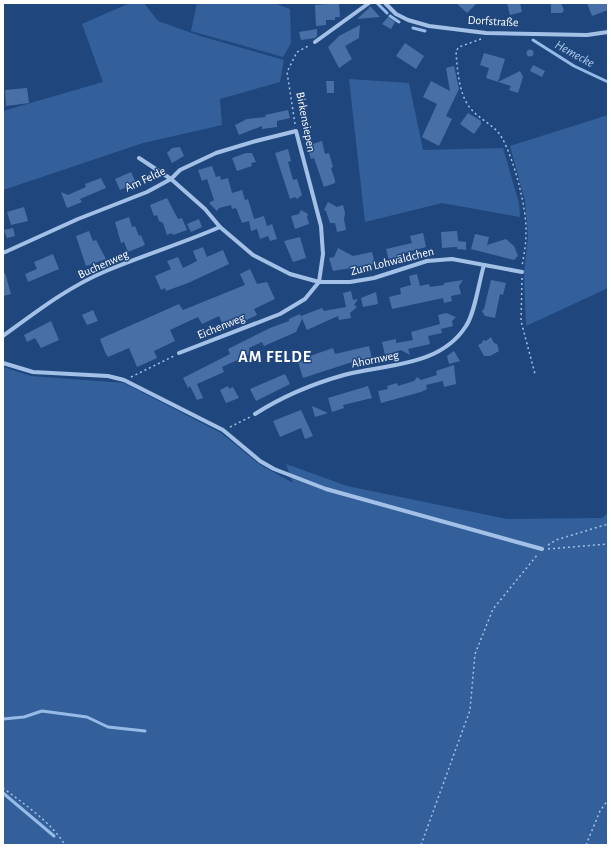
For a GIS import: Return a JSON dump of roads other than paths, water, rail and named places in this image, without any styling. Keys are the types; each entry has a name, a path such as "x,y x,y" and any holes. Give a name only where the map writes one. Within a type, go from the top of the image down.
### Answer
{"street":[{"path":"315,42 369,3"},
{"name":"Dorfstraße","path":"385,3 396,14 418,24 486,33 587,35 608,32"},
{"name":"Am Felde","path":"3,253 78,218 147,192 172,179 180,170 216,154 256,140 296,131"},
{"name":"Birkensiepen","path":"296,131 321,226 323,254 319,282"},
{"name":"Zum Lohwäldchen","path":"139,158 172,179 205,209 220,227 263,262 290,274 319,282 363,280 435,260 460,259 522,272"},
{"name":"Buchenweg","path":"3,336 58,296 88,280 106,271 220,227"},
{"name":"Ahornweg","path":"256,414 276,401 309,386 344,375 413,362 444,349 456,339 469,321 484,265"},
{"name":"Eichenweg","path":"179,353 280,314 305,299 319,282"},
{"path":"3,363 33,372 108,376 124,380 223,430 260,461 274,469 326,489 542,549"}],"waterway":[{"name":"Hemecke","path":"377,3 387,13"},
{"name":"Hemecke","path":"390,16 399,22"},
{"name":"Hemecke","path":"413,28 425,31"},
{"name":"Hemecke","path":"533,40 574,66 608,82"},
{"path":"3,719 24,717 42,711 87,717 108,727 145,731"},
{"path":"3,793 54,836"}],"district":[{"name":"AM FELDE","path":"275,356"}]}
